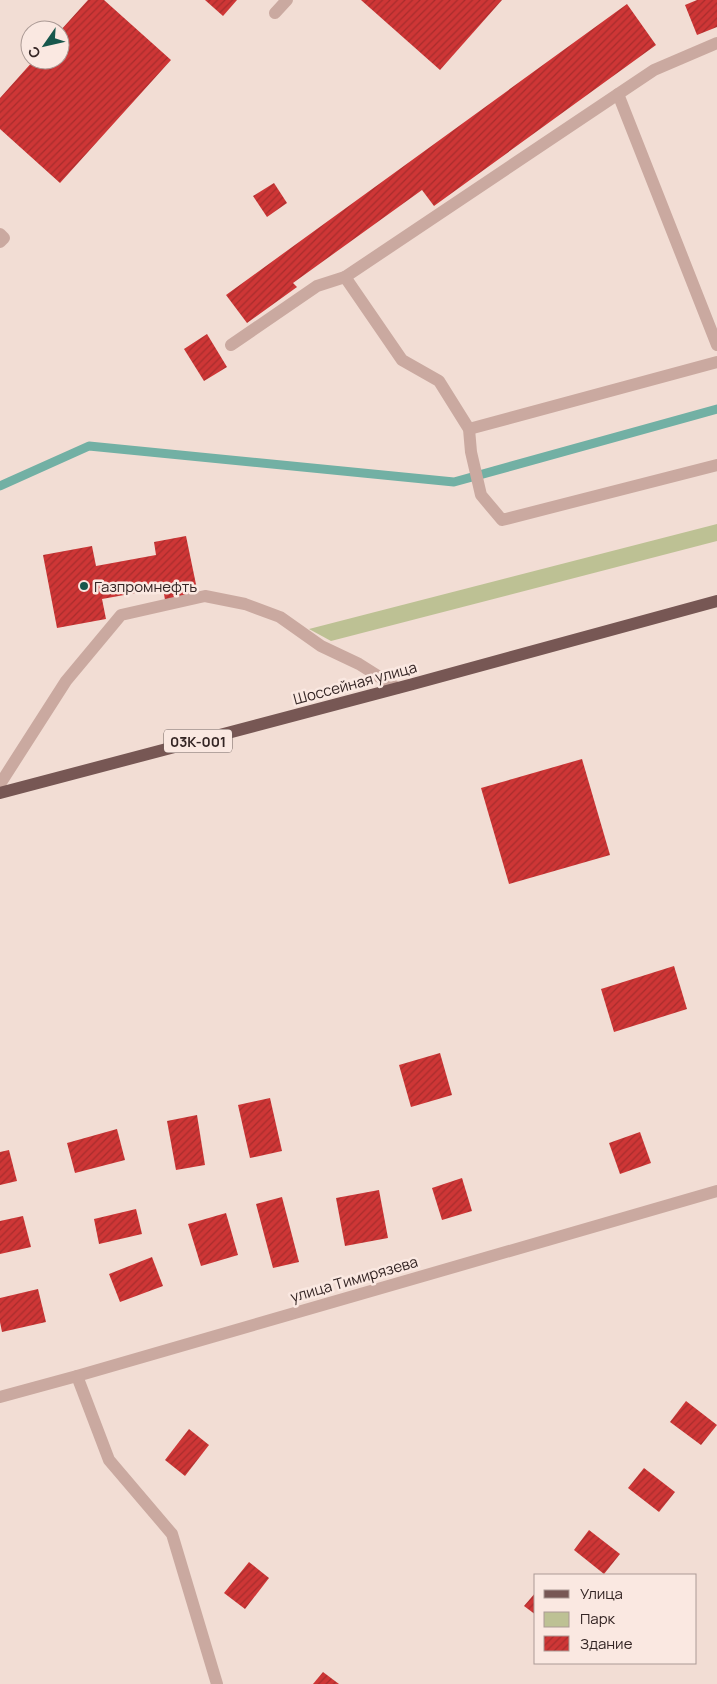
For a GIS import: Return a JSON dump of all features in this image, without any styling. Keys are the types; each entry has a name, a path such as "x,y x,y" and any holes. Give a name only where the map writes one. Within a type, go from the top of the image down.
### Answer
{"main road":[{"name":"Шоссейная улица","path":"0,793 717,601"}],"street":[{"path":"275,12 286,0"},
{"path":"231,344 317,286 345,277 654,70 717,43"},
{"path":"618,94 717,345"},
{"path":"0,234 4,238 0,242"},
{"path":"345,277 402,360 439,381 469,429 471,452 481,494 502,520 717,465"},
{"path":"469,429 717,362"},
{"path":"0,784 66,681 121,615 204,596 244,604 280,617 321,646 359,664 397,688"},
{"name":"улица Тимирязева","path":"0,1397 717,1191"},
{"path":"77,1376 109,1460 172,1534 217,1684"}],"green space":[{"path":"717,524 717,541 331,641 309,629"}],"building":[{"path":"88,0 104,0 171,60 60,183 0,129 0,98 25,70 70,70 70,20"},
{"path":"205,0 237,0 223,16"},
{"path":"361,0 502,0 440,70"},
{"path":"697,0 717,0 717,27 697,35 685,5"},
{"path":"627,4 656,45 434,206 422,190 293,283 297,287 247,323 226,295"},
{"path":"274,183 287,203 267,217 253,196"},
{"path":"207,334 227,367 204,381 184,349"},
{"path":"186,536 198,594 165,600 163,588 102,599 106,619 57,628 43,555 92,546 96,566 156,555 154,542"},
{"path":"582,759 610,855 509,884 481,788"},
{"path":"674,966 687,1009 614,1032 601,989"},
{"path":"440,1053 452,1095 411,1107 399,1065"},
{"path":"270,1098 282,1151 250,1158 238,1105"},
{"path":"197,1115 205,1165 176,1170 167,1121"},
{"path":"117,1129 125,1160 75,1173 67,1143"},
{"path":"640,1132 651,1163 620,1174 609,1143"},
{"path":"9,1150 17,1181 0,1185 0,1152"},
{"path":"462,1178 472,1211 442,1220 432,1188"},
{"path":"379,1190 388,1238 345,1246 336,1198"},
{"path":"282,1197 299,1262 273,1268 256,1204"},
{"path":"136,1209 142,1234 99,1244 94,1219"},
{"path":"226,1213 238,1255 201,1266 188,1224"},
{"path":"23,1216 31,1247 0,1254 0,1221"},
{"path":"152,1257 163,1286 120,1302 109,1274"},
{"path":"38,1289 46,1322 2,1332 0,1298"},
{"path":"686,1401 717,1425 701,1445 670,1422"},
{"path":"189,1429 209,1445 185,1476 165,1460"},
{"path":"644,1468 675,1492 659,1512 628,1488"},
{"path":"589,1530 620,1554 604,1574 574,1550"},
{"path":"249,1562 269,1578 245,1609 224,1593"},
{"path":"534,1594 534,1614 524,1606"},
{"path":"323,1672 339,1684 313,1684"}],"waterway":[{"path":"0,486 89,446 454,482 717,409"}],"place":[{"name":"Газпромнефть","path":"84,586"}]}
